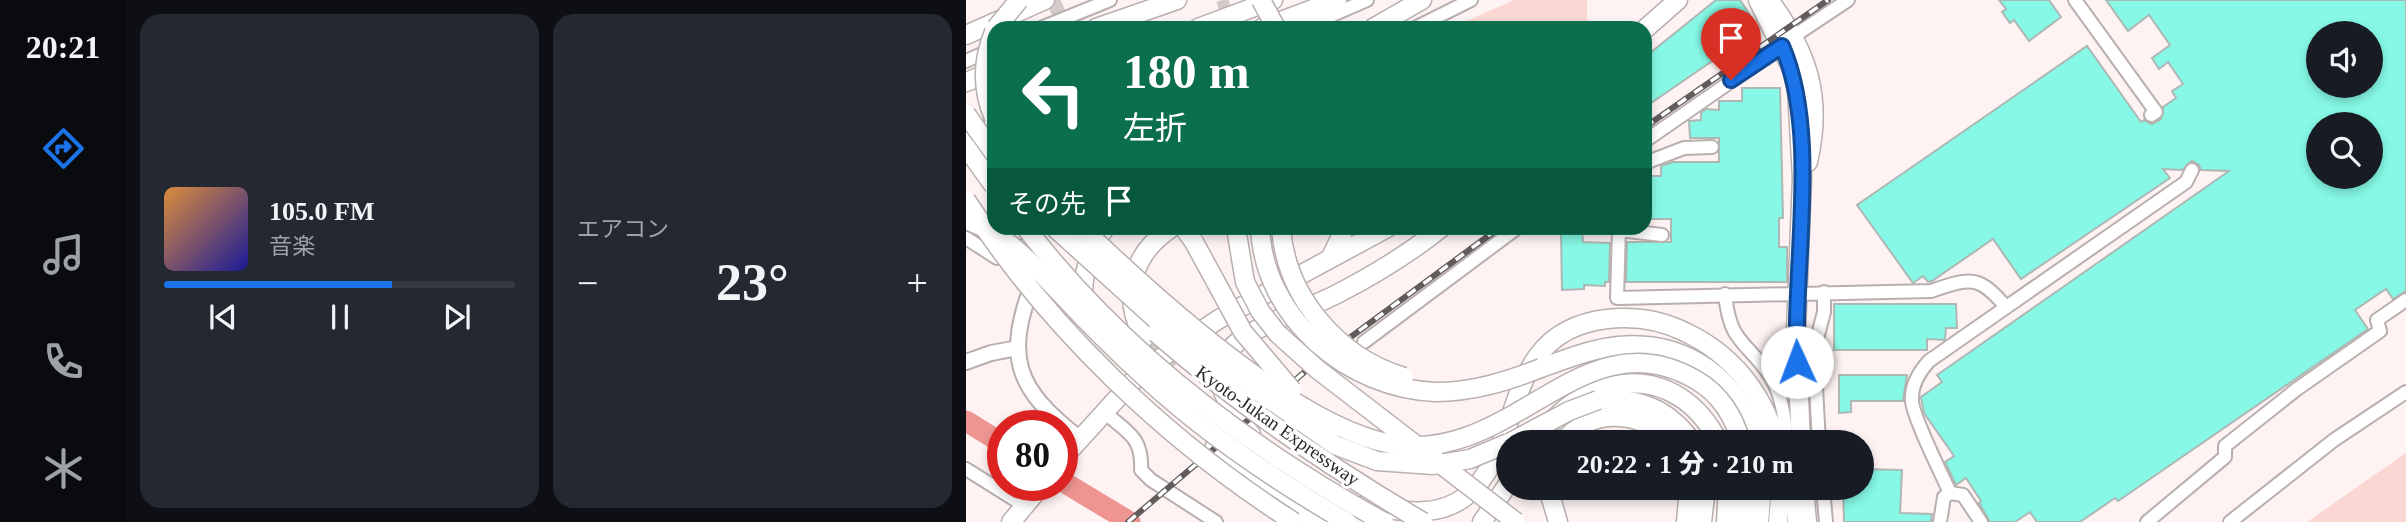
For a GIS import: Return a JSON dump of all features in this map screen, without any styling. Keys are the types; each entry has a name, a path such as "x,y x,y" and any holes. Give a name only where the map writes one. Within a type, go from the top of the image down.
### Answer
{"highway":[{"path":"999,21 1019,0"},
{"path":"1005,21 1045,0"},
{"path":"1117,21 1177,0"},
{"path":"1261,0 1272,21"},
{"path":"1217,21 1273,0"},
{"path":"1281,21 1337,0"},
{"path":"1385,21 1422,0"},
{"path":"1652,23 1678,0"},
{"path":"1758,0 1788,41"},
{"path":"1769,0 1788,41 1797,90 1802,178 1797,292 1801,430"},
{"path":"1121,21 1149,10"},
{"path":"966,35 987,29"},
{"path":"987,52 984,79 987,91"},
{"path":"966,72 987,65"},
{"path":"966,82 987,74"},
{"path":"987,106 966,114 987,143"},
{"path":"966,137 987,130"},
{"path":"966,145 987,176"},
{"path":"966,167 987,162"},
{"path":"966,200 987,228"},
{"path":"966,220 987,229"},
{"path":"993,235 1036,292 1120,383 1211,462 1294,522"},
{"path":"997,235 1018,249 1120,355 1188,415 1263,471 1347,522"},
{"name":"Kyoto-Jukan Expressway","path":"1032,235 1099,310 1189,394 1326,490 1384,522"},
{"name":"Kyoto-Jukan Expressway","path":"1062,235 1153,331 1233,398 1323,461 1423,522"},
{"path":"1063,235 1159,322 1335,445 1377,461 1433,465 1470,458 1496,448"},
{"path":"1090,235 1161,300 1258,376 1335,425 1393,444 1430,446 1472,436 1517,415 1580,376 1632,362 1668,367 1700,382 1723,402 1735,430"},
{"path":"1101,235 1090,256 1084,299 1095,333 1119,361"},
{"path":"1144,338 1130,303 1131,284 1143,254 1163,235"},
{"path":"1188,235 1243,332 1281,379 1330,416 1393,444"},
{"path":"1237,235 1239,260 1247,288 1278,334 1317,369 1516,522"},
{"path":"1262,235 1270,278 1287,310 1315,342 1351,368 1394,386 1438,392 1485,387 1583,353 1619,346 1658,348 1697,360 1724,380 1748,414 1754,430"},
{"path":"1282,235 1290,270 1307,304 1346,347 1380,368 1418,382 1440,385 1485,382 1541,368"},
{"path":"1331,257 1342,235"},
{"path":"1078,441 1132,382 1209,325 1371,235"},
{"path":"1270,455 1224,401 1220,372 1235,342 1254,329 1338,293 1430,235"},
{"path":"1504,430 1513,401 1539,355 1559,336 1585,323 1633,317 1681,330 1729,360 1756,392 1773,430"},
{"path":"1178,373 1270,455 1316,487 1413,522"},
{"path":"1546,430 1570,402 1598,388 1630,383 1661,388 1689,403 1702,414 1711,430"},
{"path":"1534,430 1584,404 1616,399 1653,406 1683,430"},
{"path":"1161,400 1258,479 1320,522"},
{"path":"1577,430 1587,422 1615,416 1642,421 1658,430"},
{"path":"1363,506 1426,511 1453,505 1487,475 1496,454"},
{"path":"1482,522 1497,500"},
{"path":"1552,500 1558,522"},
{"path":"1686,522 1688,500"},
{"path":"1702,522 1705,500"},
{"path":"1726,522 1727,500"},
{"path":"1743,522 1744,500"},
{"path":"1759,522 1761,500"},
{"path":"1782,500 1784,520"},
{"path":"1805,500 1807,522"},
{"path":"1012,522 1027,503"}],"main road":[{"path":"1046,410 1029,389 1021,370 1018,348 1022,312 1052,235"},
{"path":"966,362 990,352 1018,348"}],"street":[{"path":"1058,21 1110,0"},
{"path":"1319,21 1367,0"},
{"path":"1429,21 1471,0"},
{"path":"1652,136 1848,0"},
{"path":"2067,0 2151,115 2156,112 2075,0"},
{"path":"966,61 987,52"},
{"path":"966,145 987,138"},
{"path":"1652,160 1684,148 1712,147"},
{"path":"1950,493 1912,402 1915,380 1929,361 2186,182 2192,170"},
{"path":"1652,234 1662,235"},
{"path":"1364,342 1508,235"},
{"path":"1619,235 1617,298 1931,291 1959,282 1978,280 1989,287 2006,307"},
{"path":"966,238 998,258 1016,246 1029,244 1046,250"},
{"path":"1818,430 1814,350 1824,312 1824,292"},
{"path":"1725,294 1728,322 1740,341 1769,375 1779,395 1785,430"},
{"path":"2147,522 2225,457 2225,446 2297,389 2380,331 2377,320 2406,300"},
{"path":"2230,522 2334,440 2406,392"},
{"path":"1104,412 1136,439 1142,451 1141,470 1151,480 1216,522"},
{"path":"966,469 1027,503"},
{"path":"1940,522 1944,497 1950,493 1963,495 1981,522"},
{"path":"1784,520 1789,500"},
{"path":"1824,500 1826,522"}],"shaded area":[{"path":"1514,0 1587,0 1587,21 1467,21"},
{"path":"2406,453 2406,522 2307,522"}],"building":[{"path":"1716,0 1740,0 1759,29 1652,102 1652,51"},
{"path":"1999,0 2049,0 2061,17 2029,41 2014,20 2010,23 2002,12 2006,9"},
{"path":"2106,0 2406,0 2406,291 2393,299 2386,289 2355,310 2368,329 2118,501 2115,498 2080,522 2037,522 2030,512 2015,522 1990,522 1979,503 1981,501 1966,478 1956,485 1945,462 1954,456 1924,413 1921,397 1942,382 1937,375 2229,171 2201,170 2199,165 2192,161 2182,170 2163,169 2170,178 2021,279 1993,239 1932,281 1928,282 1923,276 1913,283 1857,205 2087,46 2141,122 2144,120 2152,124 2161,119 2163,107 2176,98 2172,91 2183,84 2168,62 2159,69 2152,58 2170,45 2149,15 2128,31"},
{"path":"1742,88 1780,88 1783,218 1779,218 1779,247 1787,247 1787,282 1626,282 1627,242 1671,242 1671,219 1652,219 1652,176 1661,176 1661,166 1673,162 1719,162 1719,138 1690,138 1689,121 1701,120 1701,113 1706,109 1719,110 1719,101 1742,101"},
{"path":"1561,235 1582,235 1583,242 1610,243 1609,282 1605,282 1605,286 1584,285 1584,289 1562,290"},
{"path":"1834,304 1956,304 1957,328 1946,328 1945,340 1927,339 1927,350 1834,350"},
{"path":"1839,375 1907,375 1903,401 1851,401 1851,412 1839,413"},
{"path":"1874,469 1902,470 1900,513 1932,514 1931,522 1844,522 1843,500 1874,500"}],"waterway":[{"path":"966,421 987,434"},
{"path":"1078,491 1130,522"}],"tunnel":[{"path":"1053,0 1062,21"},
{"path":"1222,0 1230,21"},
{"path":"1144,338 1172,368"}],"railway":[{"path":"1652,122 1828,0"},
{"path":"1128,522 1314,364 1489,235"}],"route":[{"path":"1731,80 1782,46 1793,71 1797,90 1802,178 1797,271 1797,362"}]}
